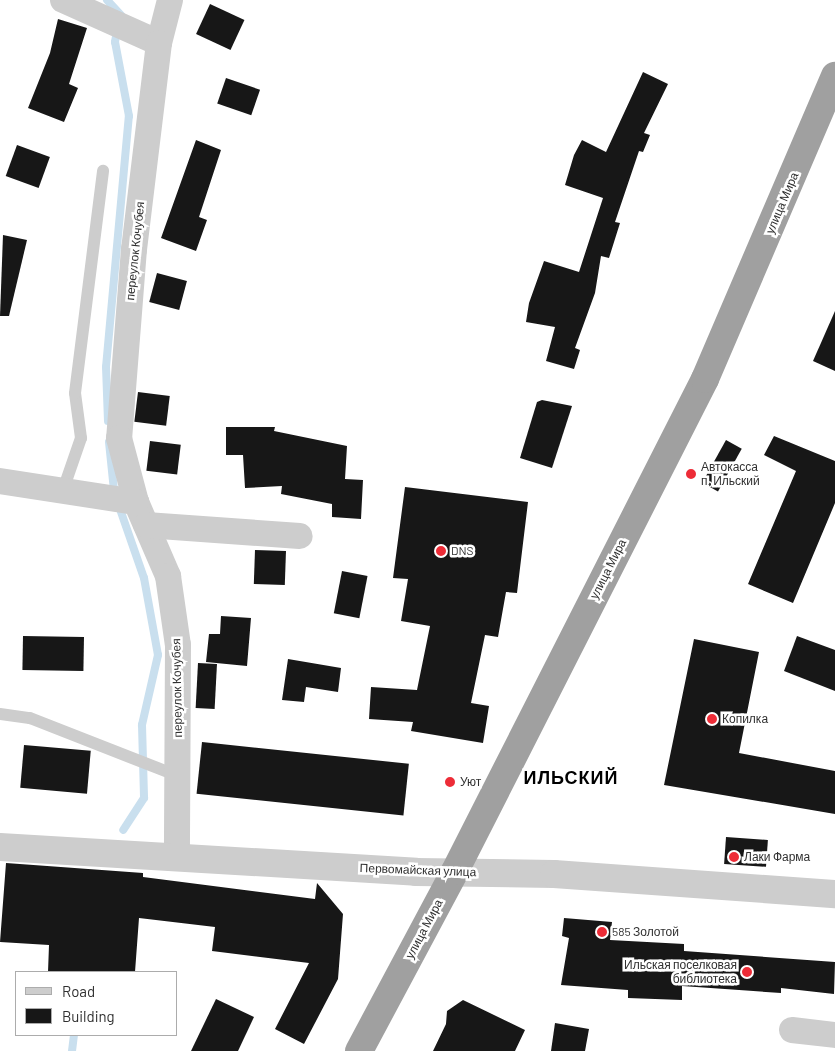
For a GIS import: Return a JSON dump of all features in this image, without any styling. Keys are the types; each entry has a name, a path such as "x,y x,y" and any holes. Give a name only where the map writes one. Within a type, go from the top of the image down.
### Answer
{"highway":[{"name":"улица Мира","path":"359,1051 455,871 705,379 835,76"}],"street":[{"path":"63,0 160,43"},
{"name":"переулок Кочубея","path":"170,0 160,43 134,249 119,438 141,513 168,576 178,645 178,857"},
{"path":"0,481 63,490 141,513 300,536"},
{"name":"Первомайская улица","path":"0,847 455,871 835,894"},
{"path":"792,1030 835,1035"}],"lane":[{"path":"63,490 81,438 75,394 103,171"},
{"path":"0,714 30,718 178,776"}],"building":[{"path":"210,4 244,20 230,50 196,34"},
{"path":"58,19 87,28 69,84 78,88 64,122 28,108 50,53"},
{"path":"643,72 668,84 644,133 650,135 643,152 639,151 615,222 620,223 609,258 601,256 595,293 575,348 580,350 574,369 546,361 555,327 526,322 529,303 544,261 579,272 603,198 565,185 574,155 582,140 606,152"},
{"path":"226,78 260,90 251,115 217,104"},
{"path":"196,140 221,150 199,217 207,220 196,251 161,238"},
{"path":"17,145 50,157 39,188 6,176"},
{"path":"3,235 27,240 9,316 0,316"},
{"path":"157,273 187,281 179,310 149,302"},
{"path":"835,311 835,371 813,361"},
{"path":"138,392 170,396 166,426 134,422"},
{"path":"542,400 572,406 552,468 520,458 537,402"},
{"path":"226,427 275,427 274,431 347,446 345,479 363,480 361,519 332,517 332,504 281,494 282,486 245,488 243,455 226,455"},
{"path":"774,436 835,461 835,503 793,603 748,584 796,471 764,455"},
{"path":"726,440 742,449 718,492 702,483"},
{"path":"150,441 181,445 177,475 146,471"},
{"path":"405,487 528,502 517,593 506,592 498,637 485,635 471,703 489,706 483,743 411,731 413,722 369,719 371,687 417,690 430,626 401,621 408,579 393,578"},
{"path":"255,550 286,551 285,585 254,584"},
{"path":"342,571 368,576 359,618 334,613"},
{"path":"221,616 251,618 247,666 206,662 209,634 220,634"},
{"path":"23,636 84,637 83,671 22,670"},
{"path":"797,636 835,650 835,691 784,671"},
{"name":"Копилка","path":"694,639 759,652 739,753 835,771 835,814 664,785"},
{"path":"288,659 341,668 338,692 306,687 304,702 282,700"},
{"path":"198,663 217,664 215,709 196,708"},
{"path":"202,742 409,764 403,815 197,794"},
{"path":"24,745 91,751 87,794 20,788"},
{"path":"726,837 768,840 766,867 724,864"},
{"path":"6,863 143,873 143,877 315,899 317,883 343,914 338,979 304,1044 275,1029 309,963 212,951 215,927 139,918 135,971 48,971 49,945 0,942"},
{"path":"564,918 612,922 610,940 684,944 684,951 835,962 834,994 781,988 781,993 682,986 682,1000 628,998 628,990 561,985 569,938 562,936"},
{"path":"216,999 254,1017 238,1051 191,1051"},
{"path":"463,1000 525,1030 515,1051 433,1051 446,1024 447,1011"},
{"path":"555,1023 589,1029 585,1051 551,1051"}],"waterway":[{"path":"107,0 121,15"},
{"path":"108,421 106,367 129,116 115,42 117,31"},
{"path":"109,442 114,490"},
{"path":"121,512 144,578 158,655 142,725 144,798 123,830"},
{"path":"72,1051 74,1036"}],"place":[{"name":"Автокасса п. Ильский","path":"691,474"},
{"name":"DNS","path":"441,551"},
{"name":"Копилка","path":"712,719"},
{"name":"Уют","path":"450,782"},
{"name":"Лаки Фарма","path":"734,857"},
{"name":"585 Золотой","path":"602,932"},
{"name":"Ильская поселковая библиотека","path":"747,972"}],"district":[{"name":"ИЛЬСКИЙ","path":"571,777"}]}
